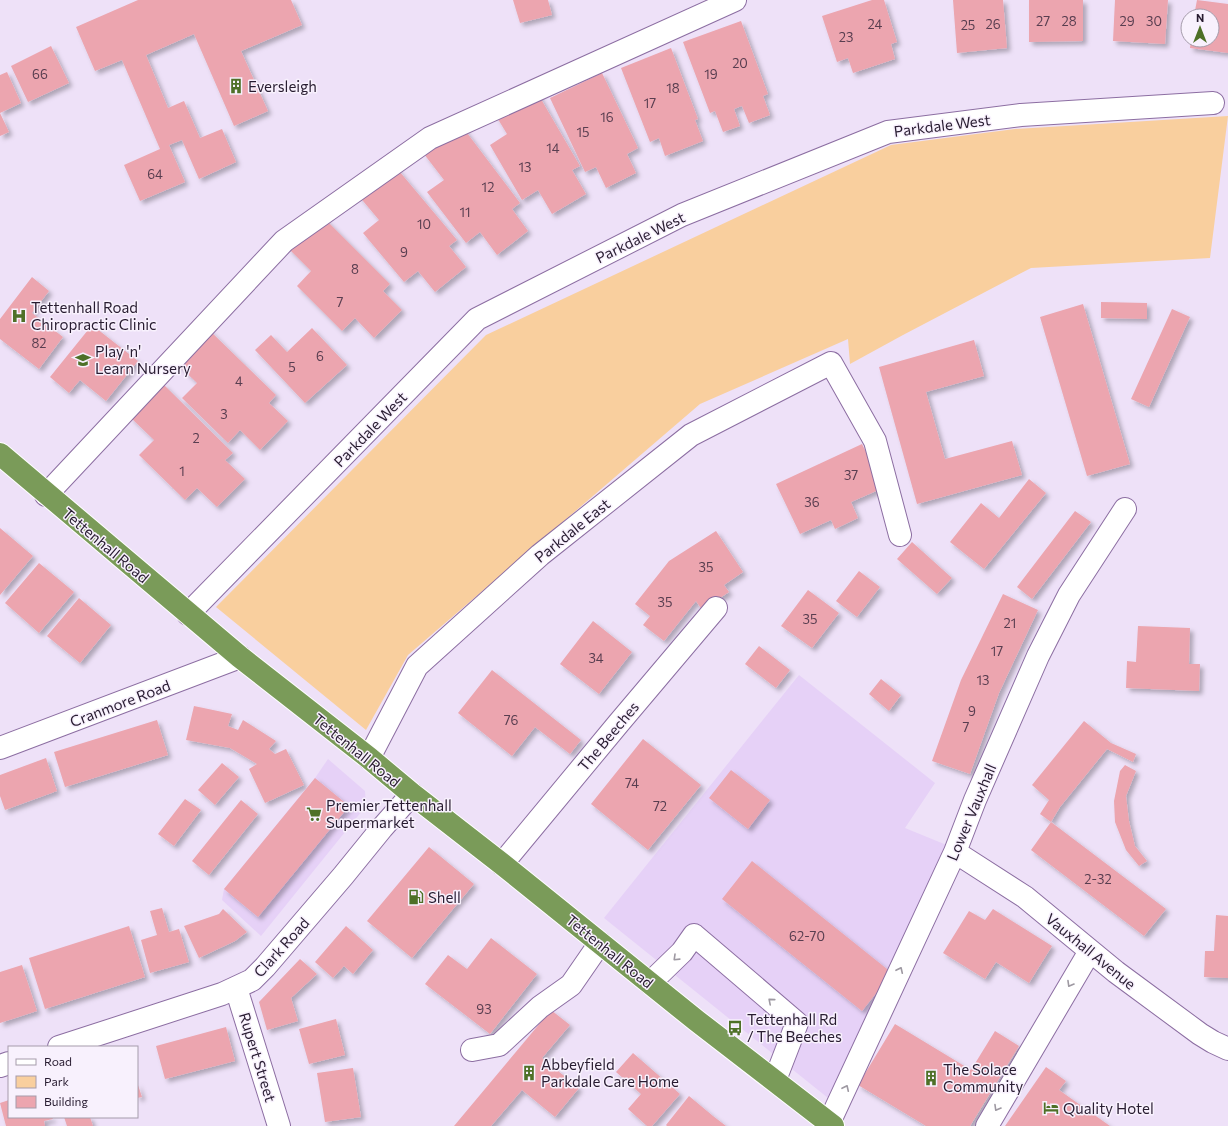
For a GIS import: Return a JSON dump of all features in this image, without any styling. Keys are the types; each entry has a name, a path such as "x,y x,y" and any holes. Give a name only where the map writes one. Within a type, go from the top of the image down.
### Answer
{"highway":[{"name":"Tettenhall Road","path":"0,454 46,495 240,657 831,1125"}],"street":[{"path":"46,495 284,242 430,138 735,0"},
{"name":"Parkdale West","path":"188,614 477,319 682,215 888,132 1020,115 1213,103"},
{"name":"Parkdale East","path":"369,758 417,666 540,555 690,435 831,363 875,441 900,535"},
{"name":"Lower Vauxhall","path":"831,1125 955,852 975,800 1038,656 1069,595 1125,508"},
{"name":"The Beeches","path":"502,864 716,608"},
{"name":"Cranmore Road","path":"0,748 240,657"},
{"name":"Clark Road","path":"62,1046 236,988 252,980 265,967 412,794"},
{"name":"Vauxhall Avenue","path":"955,852 1025,897 1116,972 1200,1034 1228,1049"},
{"path":"650,983 682,952 694,935 797,1023 775,1080"},
{"path":"472,1050 499,1045 540,1007 571,985 600,943"},
{"path":"987,1126 1090,951"},
{"name":"Rupert Street","path":"236,988 279,1126"}],"shaded area":[{"path":"799,675 935,783 905,828 949,846 833,1102 604,918"},
{"path":"328,759 365,791 366,806 261,936 222,900 224,889 315,778"}],"green space":[{"path":"1228,116 1210,258 1031,268 850,364 848,339 700,404 408,655 366,730 216,607 486,335 891,145 1015,129"}],"building":[{"name":"Eversleigh","path":"138,0 291,0 302,25 241,51 268,111 234,126 194,34 146,55 168,108 184,101 200,138 222,129 236,162 199,179 182,140 169,145 185,182 140,201 124,165 160,149 122,60 95,71 76,27"},
{"path":"513,0 548,0 552,15 520,23"},
{"path":"872,0 884,0 897,42 891,44 895,59 853,73 848,58 837,62 822,16"},
{"path":"953,0 1003,0 1007,48 957,53"},
{"path":"1029,0 1083,0 1083,41 1029,42"},
{"path":"1115,0 1168,0 1165,44 1113,41"},
{"path":"1197,0 1228,4 1228,53 1190,48 1220,48 1220,8 1196,8"},
{"path":"741,21 768,94 763,96 770,115 749,123 742,106 739,107 734,109 740,126 723,132 715,111 710,113 683,42"},
{"path":"51,46 69,83 28,102 11,66"},
{"path":"671,48 698,119 695,120 703,141 665,156 659,138 650,142 621,68"},
{"path":"7,72 21,103 0,113 0,75"},
{"path":"602,73 638,148 627,154 636,173 606,188 596,167 585,172 550,98"},
{"path":"531,82 580,166 572,170 586,194 552,214 538,190 522,200 490,145 507,134 490,106"},
{"path":"0,113 9,132 0,136"},
{"path":"461,125 520,203 512,209 528,231 497,255 480,232 466,243 427,192 444,180 424,154"},
{"path":"394,165 457,240 449,246 466,267 435,292 418,271 404,282 363,233 379,220 358,195"},
{"path":"321,215 390,284 383,291 402,310 374,338 355,318 342,331 297,286 311,271 288,248"},
{"path":"32,277 49,291 32,313 63,337 39,369 0,339 0,319"},
{"path":"1101,302 1147,303 1147,319 1101,318"},
{"path":"1083,304 1130,464 1087,476 1040,317"},
{"path":"1172,309 1190,317 1149,407 1131,399"},
{"path":"92,325 138,361 106,401 80,380 69,393 50,377"},
{"path":"206,327 276,395 269,403 288,421 260,450 240,430 228,443 182,398 197,383 173,360"},
{"path":"312,328 347,365 305,403 255,350 271,335 287,352"},
{"path":"974,340 984,376 926,392 945,459 1012,441 1022,475 917,504 879,367"},
{"path":"163,384 233,453 225,460 245,479 217,507 197,488 185,500 139,455 154,440 130,417"},
{"path":"862,444 883,488 851,502 858,518 835,529 831,520 800,534 776,484"},
{"path":"1029,479 1046,493 984,569 950,542 981,503 999,518"},
{"path":"1075,511 1091,522 1032,599 1017,587"},
{"path":"0,528 33,556 0,595"},
{"path":"716,531 743,572 724,585 729,592 702,610 696,601 664,641 643,625 650,616 635,604 669,561"},
{"path":"912,542 952,578 937,594 897,559"},
{"path":"39,563 74,592 39,633 5,603"},
{"path":"859,571 880,587 857,617 836,601"},
{"path":"808,590 839,613 812,648 781,626"},
{"path":"1003,594 1038,610 999,693 970,774 932,761 961,680"},
{"path":"79,598 111,625 80,663 47,636"},
{"path":"593,621 632,652 599,694 560,664"},
{"path":"1138,626 1190,628 1189,664 1200,664 1199,691 1126,688 1127,661 1136,662"},
{"path":"759,646 790,670 776,688 745,664"},
{"path":"492,670 581,740 570,754 535,727 512,756 458,713"},
{"path":"881,679 901,695 889,711 869,694"},
{"path":"194,706 232,714 228,726 238,730 243,720 276,741 269,749 275,754 286,749 304,785 265,803 249,769 257,764 230,748 186,740"},
{"path":"157,720 168,755 65,787 54,752"},
{"path":"1084,721 1111,743 1136,754 1133,762 1107,749 1060,807 1051,822 1040,814 1049,800 1032,785"},
{"path":"643,739 701,785 648,850 591,804"},
{"path":"46,758 57,791 5,810 0,796 0,775"},
{"path":"222,763 239,777 215,805 198,790"},
{"path":"1125,765 1136,771 1126,796 1129,821 1135,846 1147,861 1139,866 1126,850 1115,822 1114,801 1120,771"},
{"path":"731,770 770,800 748,829 709,798"},
{"path":"315,778 349,806 258,917 224,889"},
{"path":"185,799 201,810 174,846 158,834"},
{"path":"241,800 258,814 209,875 192,861"},
{"path":"1051,822 1166,909 1144,936 1031,850"},
{"path":"429,847 474,884 412,958 367,921"},
{"path":"752,861 892,973 862,1011 722,899"},
{"path":"162,908 169,932 179,929 189,962 150,973 141,940 157,935 150,911"},
{"path":"223,909 247,932 235,941 199,958 184,926 219,914"},
{"path":"993,909 1052,946 1029,983 996,962 985,979 943,953 969,911 985,920"},
{"path":"1216,915 1228,916 1228,978 1204,977 1205,951 1214,951"},
{"path":"129,926 145,977 45,1009 29,958"},
{"path":"346,926 373,950 353,974 344,966 333,978 315,962"},
{"path":"491,938 537,974 490,1034 425,984 448,955 467,969"},
{"path":"300,959 317,974 291,998 298,1021 267,1030 259,1002"},
{"path":"22,965 37,1011 0,1023 0,972"},
{"name":"Abbeyfield Parkdale Care Home","path":"551,1010 570,1025 542,1058 579,1088 555,1117 522,1090 491,1126 454,1126"},
{"path":"336,1019 345,1055 309,1064 299,1029"},
{"name":"The Solace Community","path":"895,1024 971,1070 995,1031 1019,1046 970,1126 926,1126 858,1085"},
{"path":"226,1027 235,1061 165,1079 156,1046"},
{"path":"633,1053 680,1094 652,1126 647,1126 628,1109 641,1094 616,1072"},
{"name":"Quality Hotel","path":"1046,1067 1066,1081 1059,1090 1110,1126 1005,1126"},
{"path":"353,1068 361,1117 325,1122 317,1073"},
{"path":"138,1085 142,1097 138,1098"},
{"path":"689,1096 726,1126 667,1126 666,1125"},
{"path":"8,1100 8,1118 53,1119 44,1121 45,1126 6,1126 0,1103"},
{"path":"64,1118 90,1118 93,1126 67,1126"}],"place":[{"name":"Eversleigh","path":"236,86"},
{"name":"Tettenhall Road Chiropractic Clinic","path":"19,316"},
{"name":"Play 'n' Learn Nursery","path":"83,360"},
{"name":"Premier Tettenhall Supermarket","path":"314,814"},
{"name":"Shell","path":"416,897"},
{"name":"Tettenhall Rd / The Beeches","path":"735,1028"},
{"name":"Abbeyfield Parkdale Care Home","path":"529,1073"},
{"name":"The Solace Community","path":"931,1078"},
{"name":"Quality Hotel","path":"1051,1108"}]}
